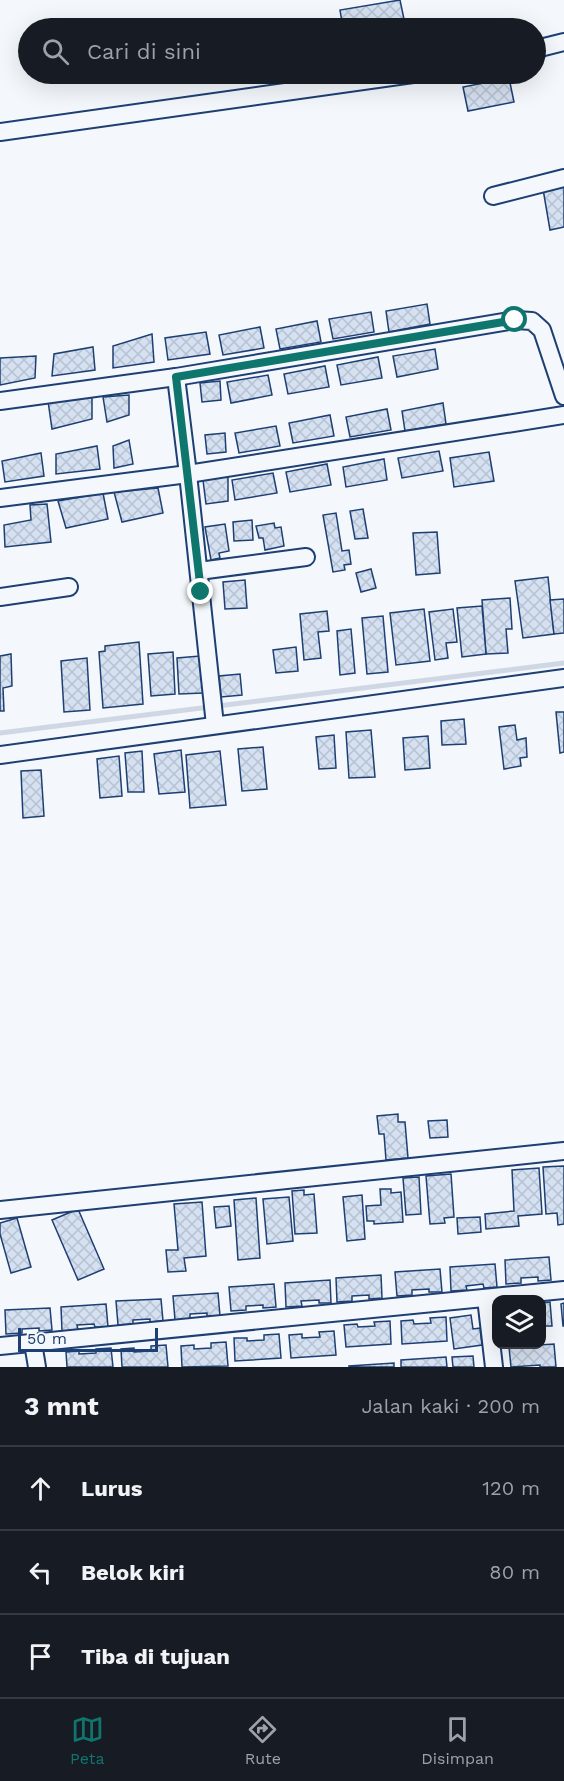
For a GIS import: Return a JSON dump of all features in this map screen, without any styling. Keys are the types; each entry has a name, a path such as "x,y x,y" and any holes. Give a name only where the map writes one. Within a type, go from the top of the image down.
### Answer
{"street":[{"path":"546,46 564,42"},
{"path":"0,132 342,84"},
{"path":"493,196 564,178"},
{"path":"0,401 176,377 515,320 532,321 542,330 564,396"},
{"path":"176,377 214,713"},
{"path":"0,498 188,474 564,415"},
{"path":"199,571 306,557"},
{"path":"0,597 69,586"},
{"path":"0,755 214,713 564,678"},
{"path":"0,1210 564,1151"},
{"path":"0,1346 564,1290"},
{"path":"486,1298 494,1367"},
{"path":"33,1343 37,1367"}],"building":[{"path":"400,0 404,18 341,18 340,10"},
{"path":"478,84 510,84 514,102 468,111 463,87"},
{"path":"564,185 564,227 550,230 543,189"},
{"path":"427,304 430,324 389,332 386,311"},
{"path":"371,312 374,332 333,339 329,319"},
{"path":"317,321 321,342 280,349 276,329"},
{"path":"260,327 264,348 223,355 219,335"},
{"path":"206,332 210,354 168,360 165,338"},
{"path":"152,334 154,362 113,368 113,346"},
{"path":"93,347 95,370 52,376 54,354"},
{"path":"435,349 438,369 397,377 393,356"},
{"path":"36,356 35,378 0,385 0,358"},
{"path":"378,357 382,378 341,385 337,365"},
{"path":"325,366 329,387 288,394 284,374"},
{"path":"268,375 272,395 231,403 227,382"},
{"path":"220,381 221,400 202,402 200,383"},
{"path":"129,395 129,415 107,422 103,397"},
{"path":"92,397 92,419 52,429 48,401"},
{"path":"443,403 446,424 405,431 402,411"},
{"path":"387,409 391,430 350,437 346,417"},
{"path":"330,415 334,436 293,443 289,423"},
{"path":"276,426 280,446 239,453 235,433"},
{"path":"225,433 226,452 207,454 205,435"},
{"path":"129,440 133,464 114,468 113,446"},
{"path":"97,446 100,469 56,474 56,454"},
{"path":"439,451 443,471 402,478 398,458"},
{"path":"489,452 494,481 454,487 450,458"},
{"path":"41,453 44,476 5,482 2,461"},
{"path":"384,459 387,480 346,487 343,467"},
{"path":"327,464 331,485 290,492 286,472"},
{"path":"273,473 277,493 235,500 232,480"},
{"path":"228,475 228,501 206,504 203,480"},
{"path":"158,488 163,513 122,522 114,492"},
{"path":"103,493 108,519 66,528 58,501"},
{"path":"47,504 51,542 5,547 4,525 31,520 30,505"},
{"path":"363,509 368,538 355,539 350,511"},
{"path":"336,513 342,551 349,550 351,564 344,565 345,570 333,572 323,515"},
{"path":"252,520 253,540 234,541 233,522"},
{"path":"274,523 275,528 281,527 284,546 265,550 263,538 259,538 256,526"},
{"path":"225,524 229,551 219,553 220,558 211,560 205,527"},
{"path":"437,532 440,573 416,575 413,533"},
{"path":"371,569 376,588 361,592 356,573"},
{"path":"548,577 554,634 523,638 515,581"},
{"path":"245,580 247,608 225,609 223,582"},
{"path":"510,598 512,629 506,629 508,653 486,654 482,600"},
{"path":"564,599 564,633 554,634 550,600"},
{"path":"482,606 486,654 462,657 457,608"},
{"path":"424,609 430,661 396,665 390,613"},
{"path":"453,609 457,642 446,643 448,658 435,660 429,612"},
{"path":"327,611 329,631 318,632 321,658 304,660 300,614"},
{"path":"383,616 388,672 367,674 362,618"},
{"path":"351,629 355,673 340,675 337,631"},
{"path":"139,642 143,704 103,708 99,652 105,651 105,646"},
{"path":"296,647 298,671 276,673 273,650"},
{"path":"173,652 175,694 151,696 148,654"},
{"path":"11,654 12,686 3,688 4,711 0,711 0,656"},
{"path":"200,656 203,693 179,694 177,658"},
{"path":"87,658 90,710 64,712 61,661"},
{"path":"240,674 242,695 221,697 219,676"},
{"path":"556,712 564,712 564,752 560,753"},
{"path":"464,719 466,744 442,745 441,721"},
{"path":"515,725 517,740 526,738 527,757 520,758 521,766 504,769 499,727"},
{"path":"371,730 375,777 349,778 346,732"},
{"path":"334,735 336,768 319,769 316,737"},
{"path":"428,736 430,768 405,770 403,738"},
{"path":"263,747 267,789 242,791 238,749"},
{"path":"181,750 185,792 159,794 154,754"},
{"path":"142,751 144,792 128,792 125,753"},
{"path":"220,751 226,805 190,808 186,755"},
{"path":"119,756 122,796 100,798 97,759"},
{"path":"41,770 44,816 23,818 21,771"},
{"path":"398,1114 398,1122 405,1122 408,1158 386,1160 384,1134 379,1134 377,1116"},
{"path":"447,1120 448,1137 430,1138 428,1121"},
{"path":"564,1166 564,1224 558,1225 557,1213 546,1214 543,1167"},
{"path":"539,1168 542,1214 518,1216 519,1226 486,1229 485,1214 514,1211 512,1170"},
{"path":"451,1174 454,1217 444,1218 445,1223 430,1224 426,1176"},
{"path":"419,1177 421,1214 406,1215 403,1178"},
{"path":"380,1189 391,1189 391,1193 401,1192 403,1222 374,1224 374,1221 367,1221 366,1206 381,1205"},
{"path":"304,1190 304,1195 314,1194 317,1233 295,1234 292,1191"},
{"path":"362,1195 365,1239 347,1241 343,1197"},
{"path":"289,1197 293,1241 267,1244 263,1199"},
{"path":"256,1198 260,1258 238,1260 234,1200"},
{"path":"202,1202 206,1256 184,1258 186,1271 168,1272 166,1250 178,1250 174,1204"},
{"path":"229,1206 231,1226 216,1228 214,1207"},
{"path":"78,1209 104,1269 78,1280 52,1220"},
{"path":"480,1217 481,1232 458,1234 457,1218"},
{"path":"17,1218 31,1267 11,1273 0,1234 0,1223"},
{"path":"549,1257 551,1280 538,1281 538,1277 521,1278 521,1283 506,1284 505,1260"},
{"path":"495,1264 497,1287 484,1288 483,1284 466,1286 467,1290 451,1291 450,1267"},
{"path":"440,1269 442,1292 429,1292 429,1289 412,1290 412,1295 397,1296 395,1272"},
{"path":"381,1275 382,1298 369,1299 369,1295 352,1296 352,1301 337,1302 336,1278"},
{"path":"330,1280 331,1303 319,1303 319,1300 301,1301 302,1306 286,1307 285,1283"},
{"path":"274,1284 276,1307 246,1306 246,1310 231,1311 229,1287"},
{"path":"218,1293 220,1316 207,1316 207,1313 190,1314 190,1319 175,1320 173,1296"},
{"path":"161,1299 163,1321 133,1320 133,1324 118,1325 116,1301"},
{"path":"546,1302 550,1302 552,1326 546,1326"},
{"path":"564,1303 564,1326 563,1326 561,1304"},
{"path":"106,1304 108,1327 95,1327 94,1324 77,1325 78,1330 62,1331 61,1307"},
{"path":"50,1308 52,1330 22,1329 22,1333 6,1334 5,1310"},
{"path":"471,1315 473,1329 480,1328 482,1345 454,1349 450,1318"},
{"path":"446,1317 447,1341 402,1344 401,1321 413,1320 414,1324 431,1323 430,1318"},
{"path":"390,1321 391,1344 346,1347 344,1325 375,1326 374,1322"},
{"path":"334,1331 336,1355 291,1358 289,1335 302,1334 302,1338 320,1337 319,1332"},
{"path":"279,1334 281,1358 235,1361 234,1338 247,1338 247,1341 264,1340 264,1335"},
{"path":"226,1342 228,1366 182,1367 181,1346 194,1345 194,1349 211,1348 211,1343"},
{"path":"554,1344 556,1367 540,1367 540,1365 511,1367 509,1349 546,1349 546,1345"},
{"path":"166,1345 168,1367 122,1367 121,1349 134,1348 134,1352 151,1351 151,1346"},
{"path":"111,1348 113,1367 67,1367 66,1352 96,1353 96,1349"},
{"path":"473,1356 474,1367 453,1367 452,1357"},
{"path":"446,1357 447,1367 401,1367 401,1360"},
{"path":"394,1363 394,1367 349,1367 349,1366"}],"waterway":[{"path":"0,733 564,663"}],"route":[{"path":"201,592 176,377 515,320"}]}
